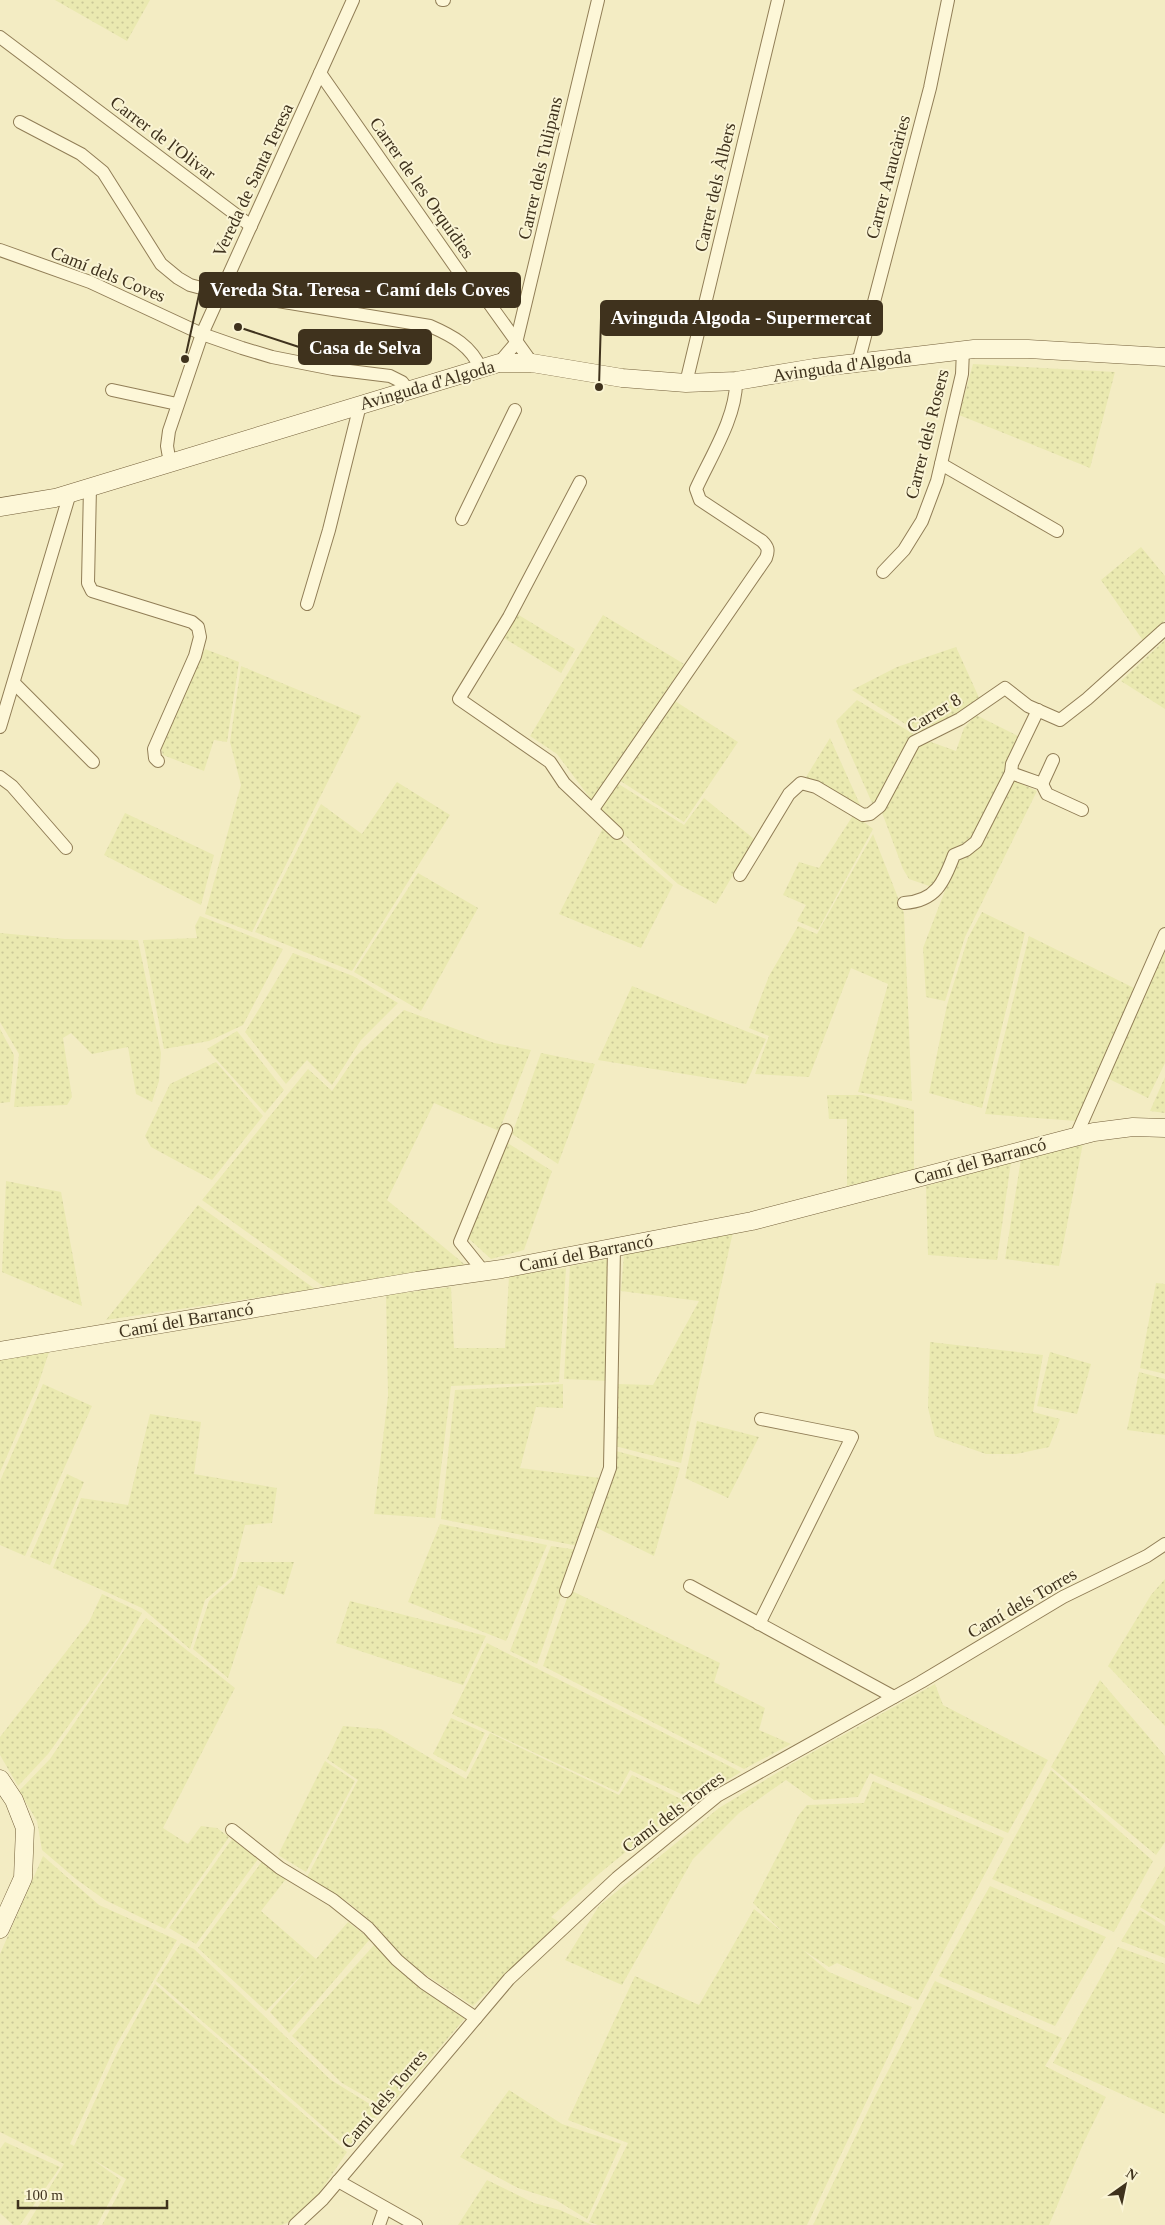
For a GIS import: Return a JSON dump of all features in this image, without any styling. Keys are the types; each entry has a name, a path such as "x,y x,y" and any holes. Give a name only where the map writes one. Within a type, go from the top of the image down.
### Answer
{"street":[{"name":"Vereda de Santa Teresa","path":"170,463 167,446 169,430 202,334 353,0"},
{"name":"Carrer dels Tulipans","path":"499,363 516,344 598,0"},
{"name":"Carrer dels Àlbers","path":"686,383 778,0"},
{"name":"Carrer Araucàries","path":"858,363 930,88 948,0"},
{"name":"Carrer de l'Olivar","path":"0,37 251,226"},
{"name":"Carrer de les Orquídies","path":"320,73 466,282 486,299 516,344"},
{"path":"20,122 81,154 103,172 161,264 190,285 430,326 451,335 466,346 476,357 481,369"},
{"name":"Camí dels Coves","path":"0,250 90,282 202,334 272,357 333,369 390,376 402,382 409,391"},
{"path":"516,344 532,362"},
{"name":"Avinguda d'Algoda","path":"0,507 70,494 499,363 532,362 622,378 686,383 736,380 963,350 1028,349 1165,357"},
{"name":"Carrer dels Rosers","path":"883,572 904,550 922,521 941,464 962,374 963,350"},
{"path":"592,809 766,558 767,546 762,541 700,500 696,495 696,489 731,412 736,390 736,380"},
{"path":"112,390 177,404"},
{"path":"307,604 329,530 360,405"},
{"path":"462,519 515,410"},
{"path":"941,464 1057,531"},
{"path":"580,482 509,616 459,699 550,762 564,783 616,833"},
{"path":"90,487 88,583 92,591 192,622 198,627 200,637 195,656 154,749 155,758 158,761"},
{"path":"0,727 70,494"},
{"name":"Carrer 8","path":"740,875 789,794 801,783 816,787 863,815 870,814 880,806 914,742 960,719 1006,688 1028,706 1060,720 1087,699 1165,629"},
{"path":"14,682 93,762"},
{"path":"904,903 919,902 936,892 947,874 954,856 976,842 1011,773 1012,764 1038,710"},
{"path":"1042,784 1053,760"},
{"path":"1011,773 1042,784 1047,794 1082,810"},
{"path":"0,777 12,786 66,848"},
{"path":"1076,1136 1165,934"},
{"name":"Camí del Barrancó","path":"0,1351 417,1281 484,1272 614,1248 752,1221 1076,1136 1133,1127 1165,1128"},
{"path":"484,1272 460,1242 506,1130"},
{"path":"566,1591 610,1468 614,1248"},
{"path":"759,1624 852,1437 761,1419"},
{"name":"Camí dels Torres","path":"296,2225 323,2199 509,1979 617,1878 717,1796 894,1697 1064,1596 1147,1556 1165,1544"},
{"path":"690,1586 894,1697"},
{"path":"0,1780 14,1800 25,1828 23,1878 0,1929"},
{"path":"232,1830 280,1868 333,1900 368,1928 397,1960 424,1983 476,2018"},
{"path":"338,2181 416,2225"},
{"path":"379,2225 385,2208"}],"green space":[{"path":"55,0 150,0 127,41"},
{"path":"973,364 1115,372 1090,468 959,415"},
{"path":"1141,547 1165,576 1165,620 1144,642 1101,580"},
{"path":"517,614 575,649 561,673 504,638"},
{"path":"603,615 684,664 593,802 557,754 530,736"},
{"path":"1165,640 1165,709 1121,681"},
{"path":"956,647 981,702 921,734 852,690 897,667"},
{"path":"205,649 239,662 227,742 214,740 204,771 163,755 161,746"},
{"path":"241,666 361,716 252,932 205,914 241,785 230,742"},
{"path":"672,699 738,742 684,822 619,780"},
{"path":"857,700 915,735 878,799 872,803 836,721"},
{"path":"976,715 1020,737 1005,776 973,840 935,888 909,879 903,869 881,810 916,745 931,742 956,751 964,728"},
{"path":"830,738 862,809 860,810 806,777"},
{"path":"1011,779 1037,791 965,937 945,1001 926,997 923,948 957,859 979,844"},
{"path":"397,782 450,815 352,971 255,932 321,804 362,834"},
{"path":"617,783 684,825 704,798 754,839 716,904 678,884 597,810"},
{"path":"125,813 214,855 201,905 104,855"},
{"path":"854,814 873,829 818,930 797,921 806,905 783,895 799,862 819,868"},
{"path":"604,826 673,885 641,948 559,914"},
{"path":"873,834 904,913 912,1101 858,1092 888,984 851,968 809,1077 755,1074 769,1036 749,1028 769,976 798,926 817,934"},
{"path":"418,873 478,908 421,1011 354,972"},
{"path":"982,912 1025,933 982,1108 929,1093 947,1005 968,938"},
{"path":"200,916 283,949 243,1025 209,1041 164,1049 143,940 197,938 195,926"},
{"path":"0,933 65,939 138,940 161,1053 159,1081 152,1102 136,1094 128,1047 92,1054 71,1033 63,1038 72,1097 67,1105 14,1107 19,1054 0,1022"},
{"path":"1029,936 1134,988 1076,1121 985,1114"},
{"path":"1165,944 1165,1063 1148,1098 1107,1078"},
{"path":"293,953 353,976 398,1003 361,1040 332,1085 307,1060 286,1084 245,1032"},
{"path":"632,986 766,1039 746,1084 598,1060"},
{"path":"404,1010 494,1043 531,1050 499,1131 434,1103 387,1200 469,1268 327,1289 202,1200 308,1069 332,1091 356,1056"},
{"path":"0,1029 14,1055 10,1102 0,1103"},
{"path":"237,1031 284,1090 265,1113 207,1049"},
{"path":"541,1053 595,1064 558,1164 512,1134"},
{"path":"216,1062 263,1116 212,1180 151,1147 145,1136 170,1084"},
{"path":"1165,1077 1165,1113 1150,1111"},
{"path":"827,1095 862,1095 914,1110 914,1172 847,1186 847,1119 829,1119"},
{"path":"506,1142 552,1171 524,1250 491,1259 467,1237"},
{"path":"1083,1143 1059,1266 1005,1259 1021,1159"},
{"path":"1011,1162 997,1260 928,1255 926,1186"},
{"path":"6,1181 61,1192 82,1306 2,1272"},
{"path":"198,1205 315,1289 106,1320"},
{"path":"733,1232 681,1463 615,1446 616,1384 653,1385 699,1301 621,1291 624,1255"},
{"path":"608,1259 608,1381 564,1379 570,1266"},
{"path":"566,1268 559,1382 451,1386 435,1518 374,1514 388,1396 386,1295 451,1287 454,1348 505,1348 509,1276"},
{"path":"1156,1283 1165,1284 1165,1374 1140,1368"},
{"path":"930,1342 1043,1355 1033,1412 1060,1419 1049,1447 1016,1454 986,1454 935,1436 928,1408"},
{"path":"50,1349 38,1385 0,1472 0,1358"},
{"path":"1050,1352 1091,1364 1077,1414 1037,1406"},
{"path":"1139,1372 1165,1379 1165,1435 1127,1430"},
{"path":"43,1384 92,1406 25,1556 0,1545 0,1481"},
{"path":"563,1384 563,1408 536,1407 520,1468 600,1478 578,1546 441,1519 455,1390"},
{"path":"150,1414 201,1422 194,1474 277,1488 272,1523 245,1525 232,1577 205,1600 190,1649 142,1608 53,1568 81,1498 128,1505"},
{"path":"697,1421 759,1437 728,1498 685,1478"},
{"path":"616,1451 680,1468 654,1556 595,1527"},
{"path":"67,1474 84,1482 50,1565 30,1557"},
{"path":"440,1524 547,1545 506,1641 408,1602"},
{"path":"551,1546 577,1550 537,1664 510,1651"},
{"path":"240,1562 294,1562 284,1595 258,1585 228,1678 193,1649 209,1601 235,1578"},
{"path":"1165,1579 1165,1726 1108,1666 1151,1595"},
{"path":"570,1590 720,1663 714,1682 765,1708 759,1730 791,1744 744,1769 543,1666"},
{"path":"102,1594 142,1613 118,1657 48,1754 18,1786 0,1755 0,1737 89,1622"},
{"path":"350,1601 486,1636 463,1685 336,1643"},
{"path":"146,1618 235,1688 163,1828 188,1844 201,1826 217,1828 229,1837 165,1929 105,1900 76,1879 42,1850 37,1821 19,1791 50,1759"},
{"path":"487,1643 741,1772 694,1800 630,1770 618,1792 452,1714"},
{"path":"1100,1680 1165,1756 1165,1842 1156,1855 1051,1767"},
{"path":"935,1684 943,1705 1048,1760 1008,1833 870,1773 858,1797 814,1800 786,1780 739,1813 693,1859 622,1985 565,1960 599,1906 719,1808 795,1762"},
{"path":"451,1718 485,1733 466,1772 433,1754"},
{"path":"343,1726 381,1729 466,1779 490,1733 619,1795 632,1775 687,1802 600,1873 551,1917 559,1922 473,2006 408,1963 375,1925 348,1902 307,1877 358,1780 327,1759"},
{"path":"325,1761 355,1781 306,1872 278,1855"},
{"path":"1051,1770 1153,1861 1114,1932 992,1879"},
{"path":"873,1781 1004,1838 918,2000 837,1963 829,1967 803,1950 829,1972 912,2007 807,2225 598,2225 589,2222 628,2143 568,2120 635,1976 699,2005 754,1909 785,1934 753,1903 798,1816 807,1805 864,1803"},
{"path":"232,1839 258,1859 196,1944 169,1928"},
{"path":"43,1856 99,1905 177,1940 115,2047 70,2144 74,2146 118,2051 155,1984 347,2152 316,2198 287,2223 282,2225 102,2225 126,2179 92,2159 121,2180 97,2225 27,2225 64,2164 0,2132 0,1954"},
{"path":"263,1860 286,1879 261,1911 316,1959 348,1922 370,1939 289,2033 270,2012 307,1969 266,2011 198,1948"},
{"path":"1165,1866 1165,1922 1140,1907"},
{"path":"990,1886 1106,1937 1055,2026 939,1976"},
{"path":"1140,1910 1165,1926 1165,1958 1121,1941"},
{"path":"181,1943 194,1949 331,2080 381,2111 349,2149 156,1981"},
{"path":"375,1944 466,2017 387,2109 342,2083 292,2036"},
{"path":"1118,1947 1165,1964 1165,2114 1053,2063"},
{"path":"935,1981 1062,2038 1045,2066 1106,2097 1084,2142 1049,2225 813,2225 876,2094"},
{"path":"509,2090 562,2124 621,2144 587,2219 556,2200 518,2188 460,2157"},
{"path":"5,2142 60,2167 20,2225 13,2225 0,2213 0,2149"},
{"path":"487,2180 534,2203 560,2210 592,2225 458,2225"}],"place":[{"name":"Casa de Selva","path":"238,327"},
{"name":"Vereda Sta. Teresa - Camí dels Coves","path":"185,359"},
{"name":"Avinguda Algoda - Supermercat","path":"599,387"}]}
